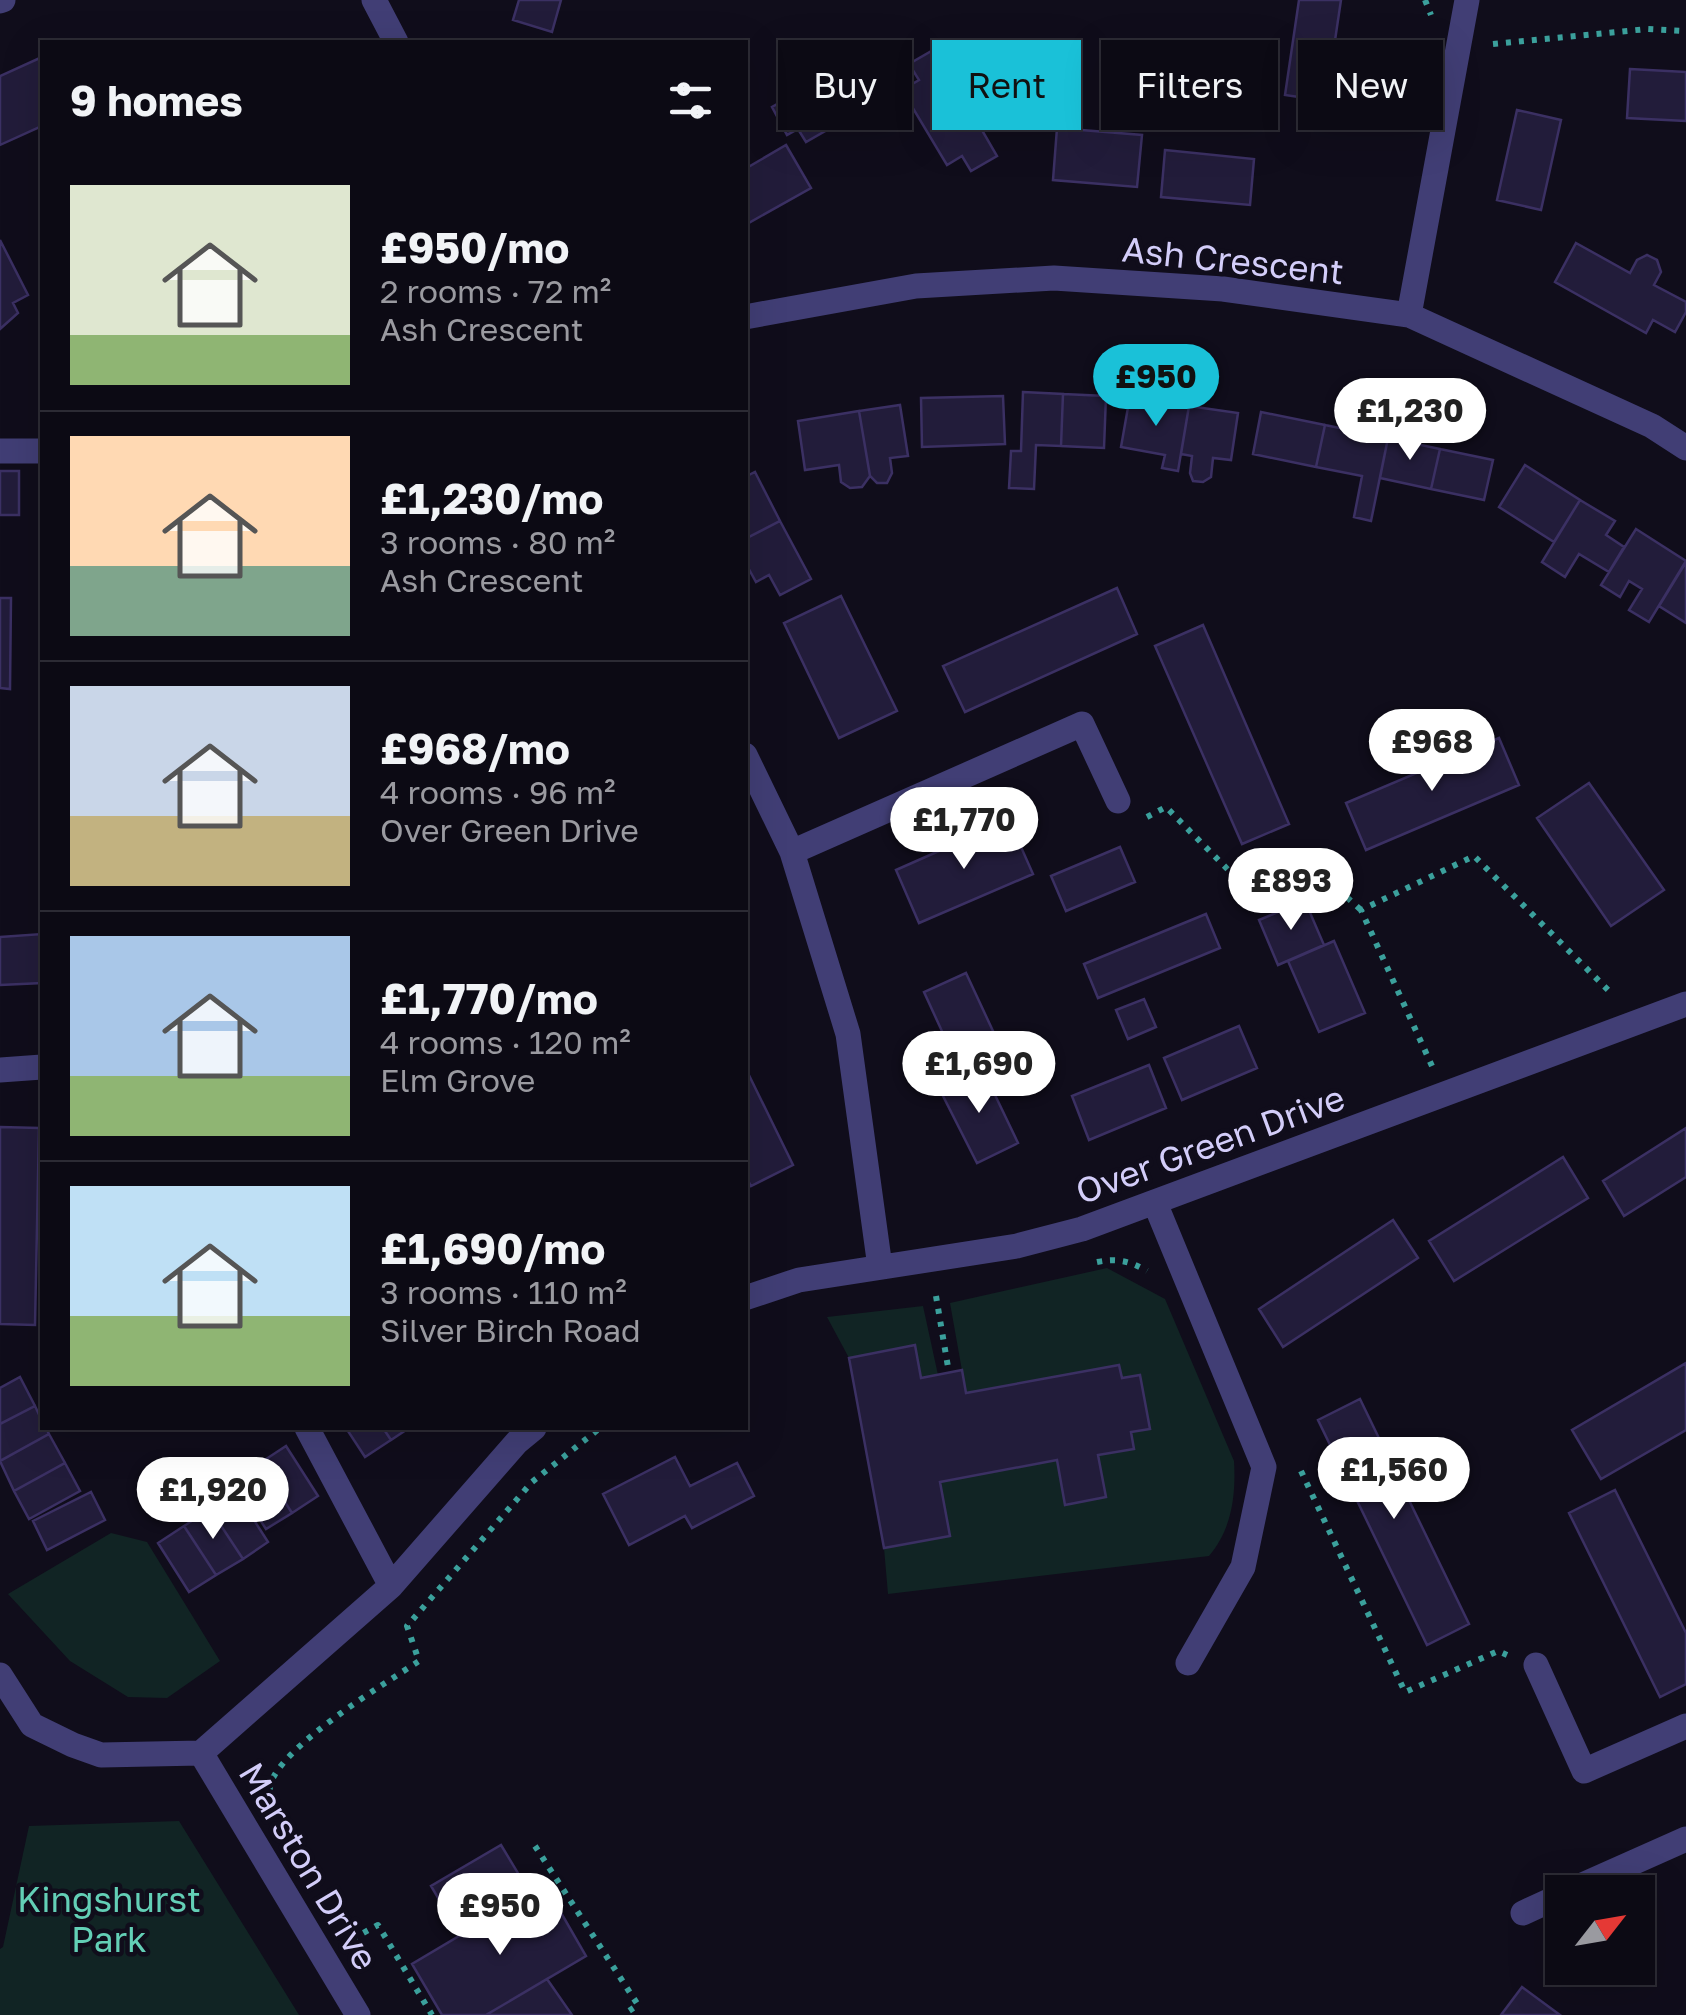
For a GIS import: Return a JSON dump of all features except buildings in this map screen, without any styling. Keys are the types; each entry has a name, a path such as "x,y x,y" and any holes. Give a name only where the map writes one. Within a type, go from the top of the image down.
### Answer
{"street":[{"path":"374,0 395,40"},
{"path":"1408,314 1467,0"},
{"name":"Ash Crescent","path":"748,316 916,286 1054,278 1222,289 1408,314 1652,426 1686,448"},
{"path":"0,452 40,452"},
{"path":"792,852 1082,724 1118,801"},
{"path":"748,761 792,852 848,1034 880,1268"},
{"name":"Over Green Drive","path":"748,1297 799,1280 1017,1246 1082,1229 1686,1004"},
{"path":"0,1070 40,1067"},
{"path":"1155,1203 1264,1466 1243,1566 1188,1663"},
{"path":"308,1430 391,1586"},
{"path":"0,1675 32,1725 73,1745 101,1755 201,1752 391,1586 532,1430"},
{"path":"1536,1665 1584,1770 1686,1726"},
{"name":"Marston Drive","path":"201,1752 358,2015"},
{"path":"1607,1875 1686,1839"},
{"path":"1522,1912 1545,1902"}],"path":[{"path":"1458,48 1647,29 1686,31"},
{"path":"1118,801 1132,824 1166,807 1251,892 1308,862 1362,910 1446,1094"},
{"path":"1362,910 1474,856 1639,1022"},
{"path":"1095,1263 1113,1259 1132,1262 1152,1274"},
{"path":"950,1373 936,1296 954,1292"},
{"path":"271,1803 270,1784 292,1752 419,1661 407,1626 532,1482 597,1430"},
{"path":"1301,1471 1405,1692 1498,1651 1536,1665"},
{"path":"535,1846 638,2005 623,2015"},
{"path":"342,1945 378,1925 432,2015"}],"green space":[{"path":"1107,1268 1165,1299 1234,1461 1231,1511 1217,1546 1209,1556 888,1594 884,1548 949,1536 940,1482 1057,1460 1066,1505 1106,1497 1098,1455 1134,1449 1131,1432 1150,1429 1140,1375 1122,1378 1119,1365 966,1393 950,1303"},
{"path":"923,1306 938,1375 921,1378 914,1345 849,1358 827,1317"},
{"path":"111,1533 147,1542 220,1661 167,1698 128,1697 70,1661 8,1594"},
{"name":"Kingshurst Park","path":"179,1821 299,2015 0,2015 0,1949 29,1826"}]}
